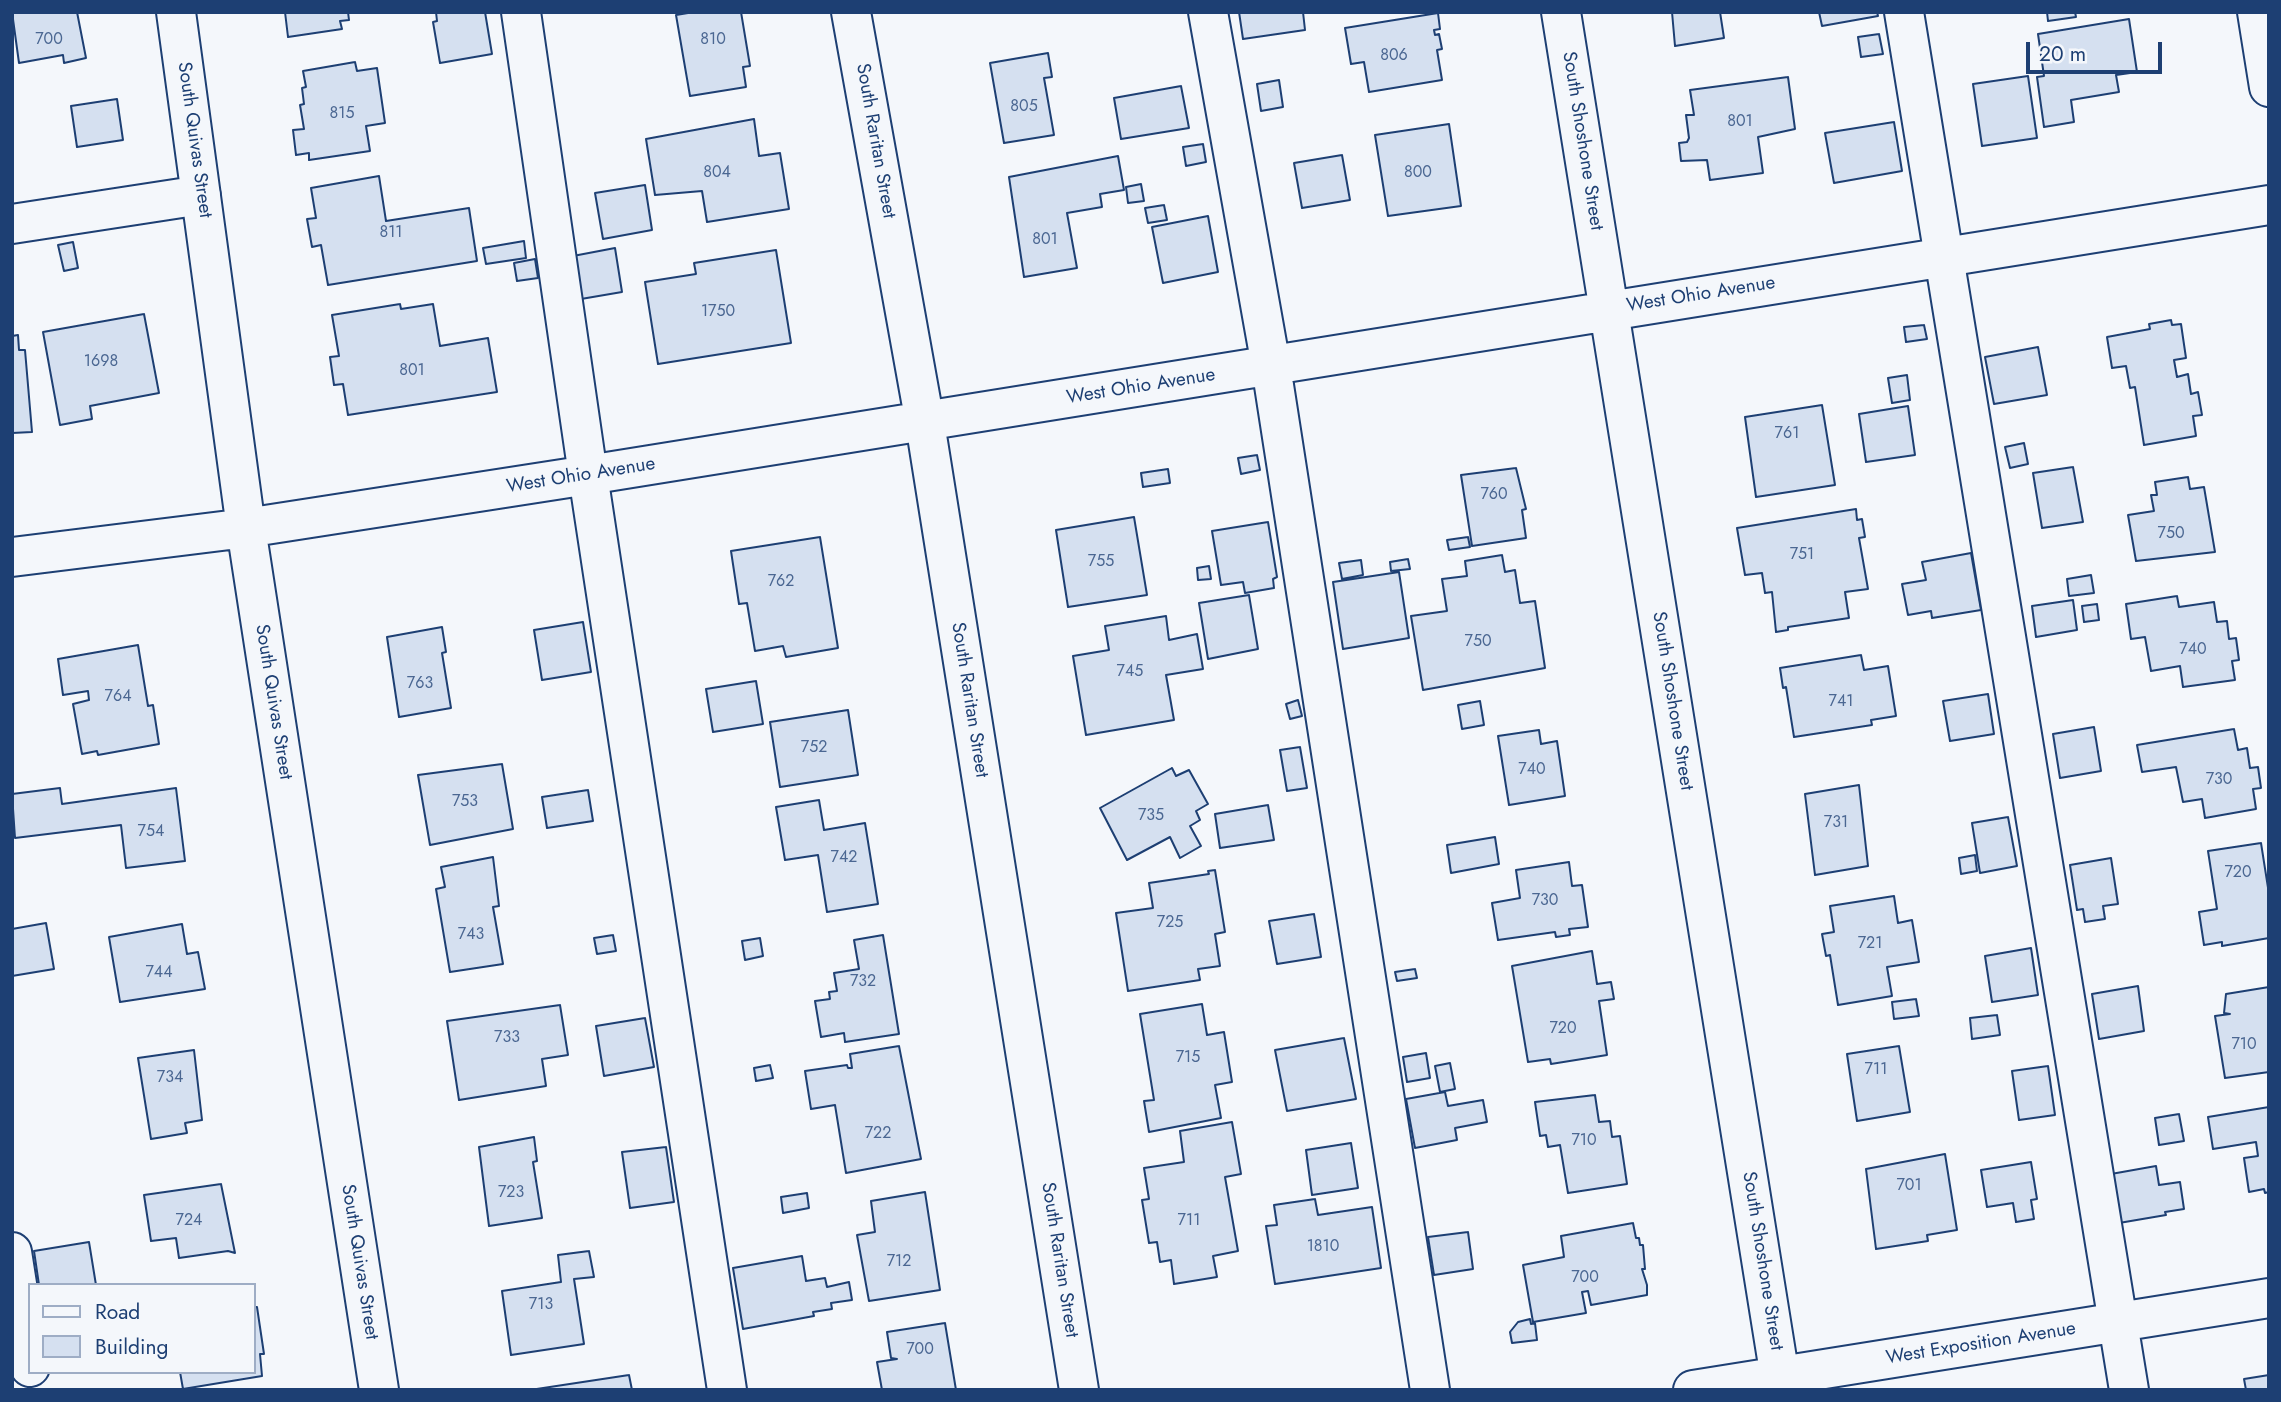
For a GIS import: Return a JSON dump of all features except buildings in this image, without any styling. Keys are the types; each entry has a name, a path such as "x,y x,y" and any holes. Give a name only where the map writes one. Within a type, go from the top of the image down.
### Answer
{"street":[{"name":"South Quivas Street","path":"176,12 246,528 379,1390"},
{"path":"522,12 588,475 727,1390"},
{"name":"South Raritan Street","path":"851,12 925,423 1079,1390"},
{"path":"1208,12 1271,366 1430,1390"},
{"name":"South Shoshone Street","path":"1560,12 1781,1383"},
{"path":"1904,12 2129,1390"},
{"path":"2257,12 2269,87"},
{"path":"12,224 201,195"},
{"name":"West Ohio Avenue","path":"12,557 246,528 925,423 2269,205"},
{"path":"12,1252 28,1357"},
{"name":"West Exposition Avenue","path":"1693,1390 1781,1383 2118,1322 2269,1298"}]}
